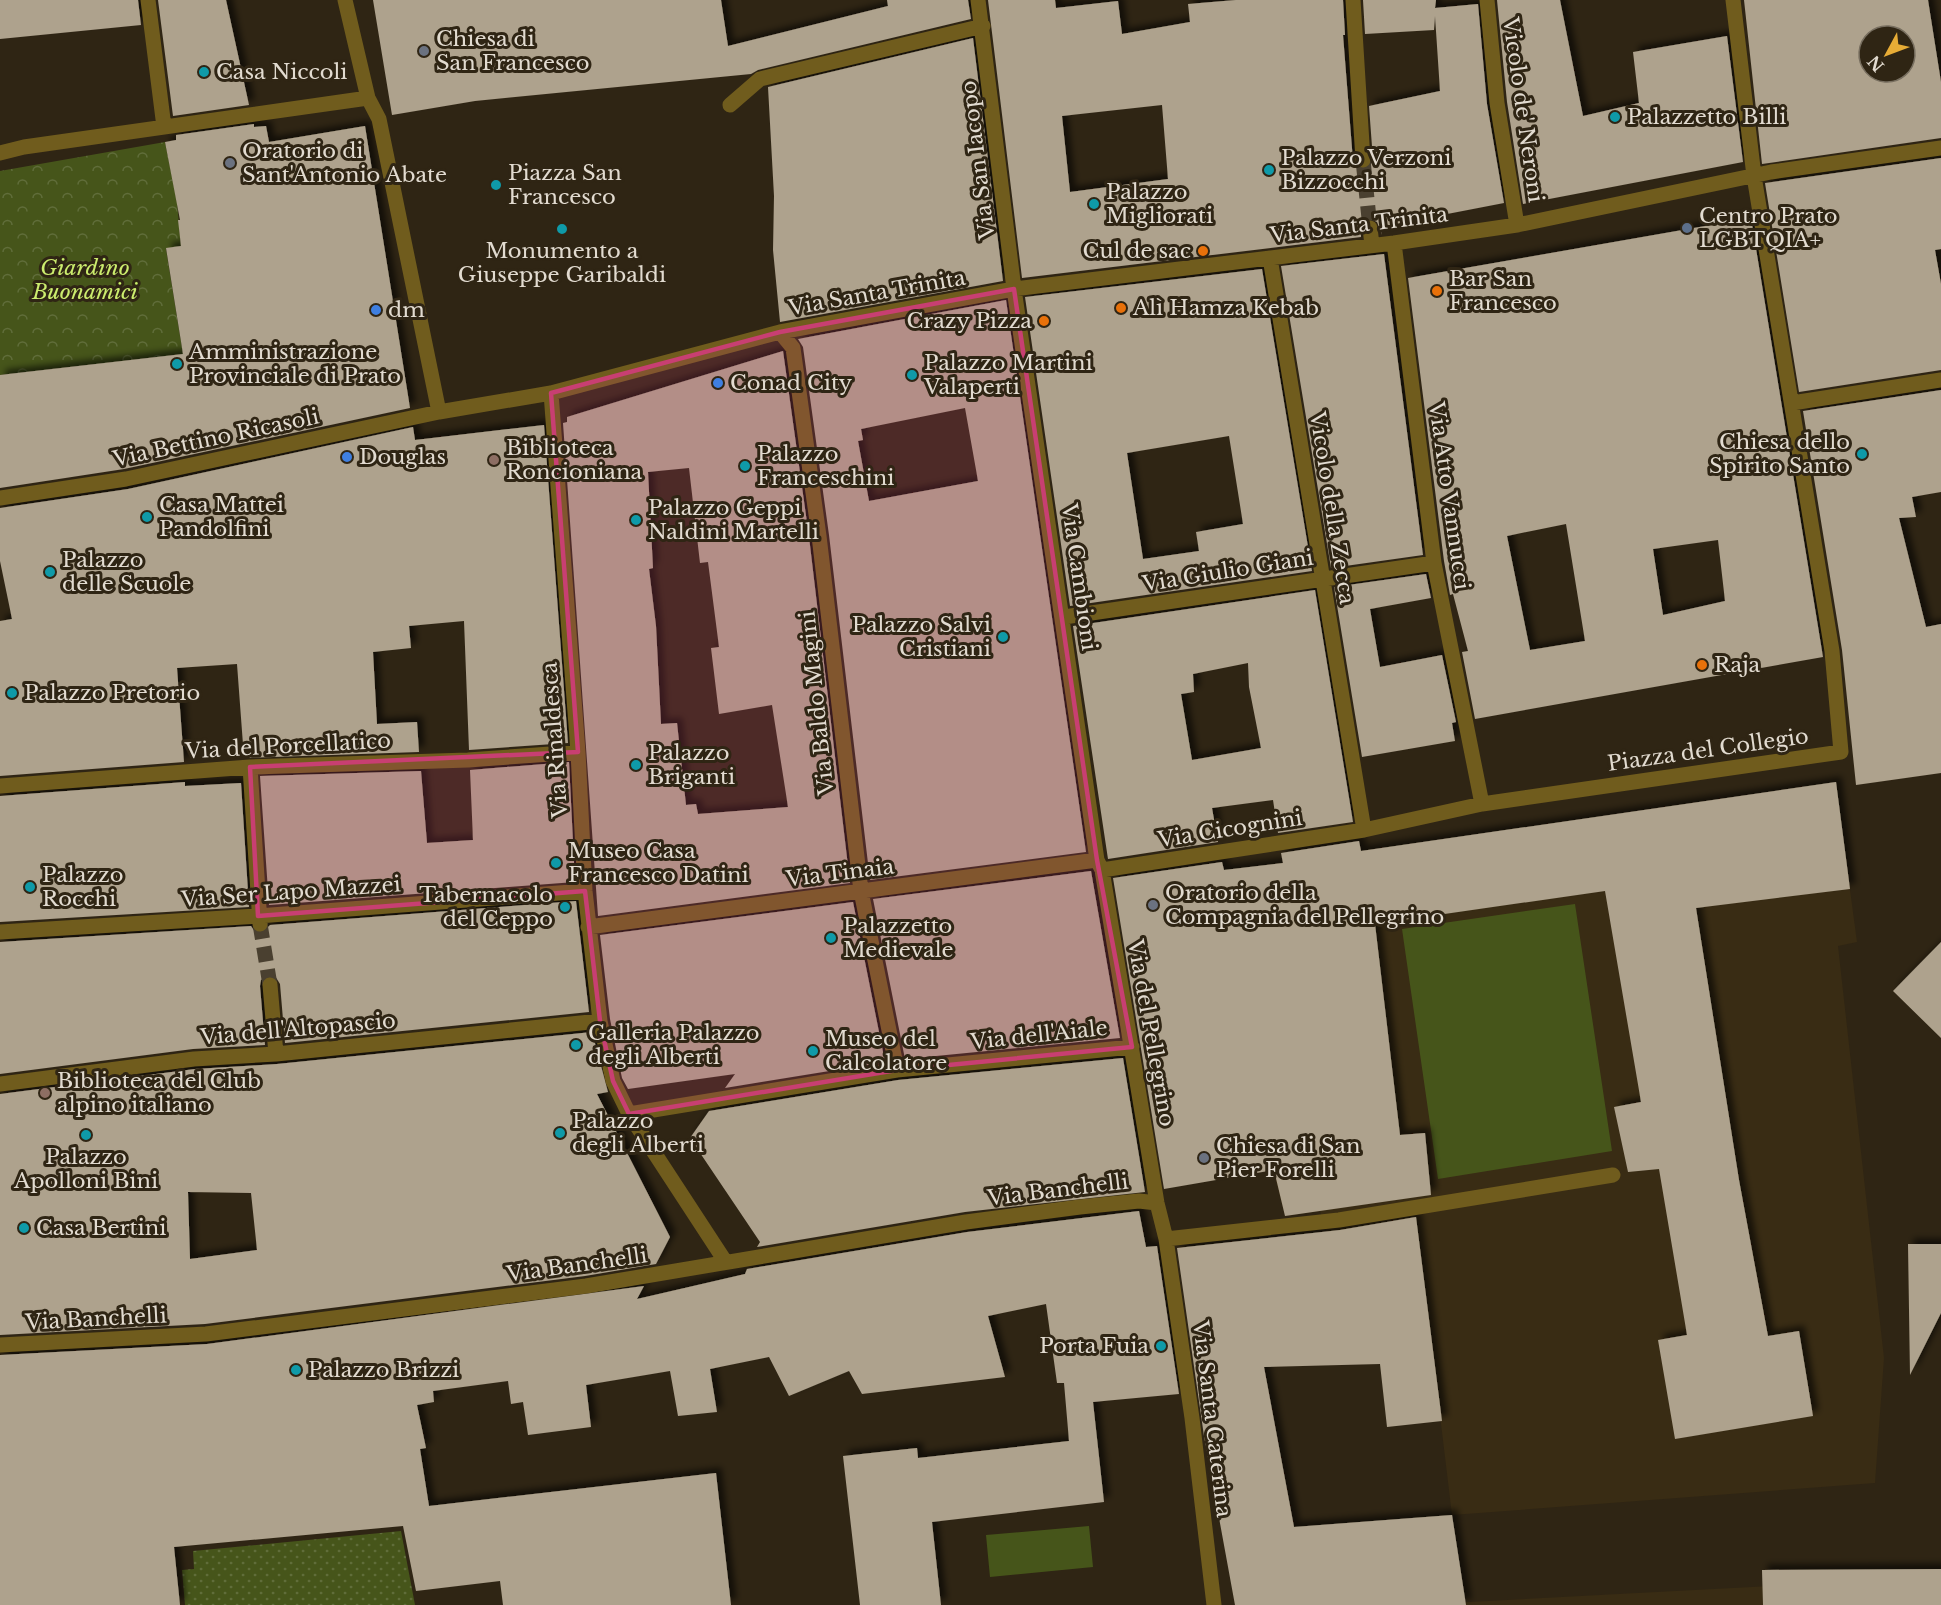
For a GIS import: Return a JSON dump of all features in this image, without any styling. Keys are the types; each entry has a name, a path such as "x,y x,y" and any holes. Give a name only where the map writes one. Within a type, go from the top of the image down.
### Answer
{"street":[{"path":"148,0 168,126"},
{"path":"345,0 368,98 379,119 439,412 551,393 780,332"},
{"name":"Via San Iacopo","path":"978,0 1014,289"},
{"path":"1353,0 1363,159"},
{"name":"Vicolo de' Neroni","path":"1487,0 1497,104 1517,225"},
{"path":"1733,0 1754,176 1792,403 1941,380"},
{"path":"730,105 760,79 983,26"},
{"path":"0,153 24,147 368,98"},
{"name":"Via Santa Trinita","path":"780,332 1014,289 1394,243 1517,225 1754,176 1941,148"},
{"path":"1370,228 1372,245"},
{"name":"Via Atto Vannucci","path":"1394,243 1434,563 1482,804"},
{"name":"Vicolo della Zecca","path":"1270,258 1321,578 1355,764 1364,830"},
{"name":"Via Cambioni","path":"1014,289 1100,865"},
{"name":"Via Baldo Magini","path":"780,332 793,348 819,536 861,891 897,1071"},
{"name":"Via Rinaldesca","path":"551,393 578,752 585,891 600,1021 613,1081 629,1114 725,1262"},
{"name":"Piazza del Collegio","path":"1364,830 1482,804 1841,752 1832,651 1792,403"},
{"name":"Via Bettino Ricasoli","path":"0,498 126,479 439,412"},
{"name":"Via Giulio Giani","path":"1064,617 1434,563"},
{"name":"Via del Porcellatico","path":"0,786 250,767 468,760 578,752"},
{"path":"250,767 259,920"},
{"name":"Via Cicognini","path":"1100,865 1364,830"},
{"name":"Via Tinaia","path":"588,927 861,891 1100,865"},
{"name":"Via del Pellegrino","path":"1100,865 1157,1203 1166,1239"},
{"name":"Via Ser Lapo Mazzei","path":"0,932 259,920 585,891"},
{"path":"270,986 276,1054"},
{"name":"Via dell'Altopascio","path":"0,1084 194,1059 276,1054 600,1021"},
{"name":"Via dell'Aiale","path":"629,1114 897,1071 1132,1047"},
{"path":"1166,1239 1338,1220 1613,1175"},
{"name":"Via Banchelli","path":"0,1345 206,1334 536,1293 966,1222 1139,1201 1157,1203"},
{"name":"Via Santa Caterina","path":"1166,1239 1192,1418 1214,1605"}],"highlighted area":[{"path":"1014,289 1097,860 1132,1047 897,1070 629,1114 613,1081 600,1021 585,891 258,916 250,767 578,752 551,393 780,332"}],"shaded area":[{"path":"1816,785 1837,793 1857,942 1838,946 1884,1358 1875,1483 1452,1515 1417,1225 1328,1237 1320,1211 1285,1216 1272,1166 1262,917 1257,866"},
{"path":"1941,1577 1941,1605 1413,1605"}],"green space":[{"name":"Giardino Buonamici","path":"165,142 177,202 181,246 166,249 183,354 0,375 0,171"},
{"path":"1575,904 1612,1151 1438,1179 1402,929"},
{"path":"1089,1526 1093,1567 990,1577 986,1535"},
{"path":"401,1531 415,1605 185,1605 182,1570 194,1569 193,1551"}],"building":[{"path":"0,0 138,0 141,25 0,39"},
{"name":"Casa Niccoli","path":"158,0 226,0 249,105 173,116"},
{"path":"373,0 721,0 728,46 888,6 887,0 968,0 971,19 758,70 751,74 475,101 392,115"},
{"path":"988,0 1055,0 1056,8 1118,1 1122,34 1190,22 1188,4 1236,0 1343,0 1345,35 1343,35 1353,161 1355,166 1363,170 1369,168 1373,160 1369,106 1440,91 1435,16 1434,30 1365,34 1363,0 1436,0 1435,8 1478,4 1487,104 1504,203 1380,227 1382,235 1377,222 1368,218 1361,225 1361,237 1022,278","holes":["1162,105 1168,179 1070,192 1062,116"]},
{"name":"Palazzetto Billi","path":"1497,0 1560,0 1583,116 1639,103 1633,52 1727,36 1743,162 1523,204 1507,102"},
{"path":"1744,0 1928,0 1941,82 1941,138 1762,164"},
{"path":"973,38 1003,281 780,322 773,250 774,196 768,87"},
{"path":"254,124 254,127 266,126 269,142 365,126 410,408 124,469 0,488 0,375 183,354 166,248 181,246 178,220 180,220 165,142 176,140 176,135"},
{"path":"1941,158 1941,249 1935,250 1941,284 1941,370 1799,392 1765,183"},
{"path":"1751,218 1823,657 1475,719 1462,652 1468,651 1453,594 1450,595 1444,561 1408,278","holes":["1566,524 1585,641 1530,650 1507,536","1718,540 1725,601 1663,615 1653,549"]},
{"path":"1384,254 1423,555 1331,568 1281,266"},
{"path":"1262,269 1312,571 1070,606 1025,297","holes":["1229,436 1243,524 1196,532 1199,551 1143,559 1127,453"]},
{"path":"1006,300 1086,852 870,880 829,535 803,347 798,339","holes":["965,408 978,481 869,501 858,441 863,440 861,429"]},
{"path":"783,351 809,537 850,883 598,916 563,423 567,422 567,417","holes":["689,468 700,563 708,562 719,647 711,648 719,714 772,705 788,807 698,814 696,804 686,805 677,723 661,724 656,626 649,569 653,568 648,472"]},
{"path":"1941,390 1941,492 1912,497 1916,517 1899,518 1926,627 1941,624 1941,773 1856,785 1842,650 1803,411"},
{"path":"544,425 568,743 469,750 464,621 409,626 411,648 373,652 377,724 417,722 419,752 244,758 237,664 177,668 184,762 0,776 0,621 12,619 0,561 0,508 128,489 413,427 415,440"},
{"path":"1426,574 1431,598 1370,609 1380,667 1442,655 1456,722 1452,723 1455,741 1362,757 1334,587"},
{"path":"1315,590 1353,822 1278,833 1273,800 1212,808 1218,842 1108,859 1073,626","holes":["1248,663 1249,687 1261,748 1192,760 1181,694 1194,692 1193,674"]},
{"path":"569,762 575,882 269,905 260,776 421,771 427,843 473,840 470,770"},
{"path":"185,782 185,786 241,783 249,907 0,922 0,796"},
{"path":"1836,782 1850,889 1696,908 1739,1180 1768,1336 1799,1331 1813,1416 1675,1439 1658,1340 1687,1335 1659,1169 1628,1172 1614,1107 1641,1102 1605,891 1375,924 1400,1135 1425,1133 1431,1195 1285,1216 1274,1170 1164,1189 1113,878 1222,862 1224,870 1283,863 1281,853 1359,841 1361,851"},
{"path":"1091,871 1120,1038 905,1059 873,899"},
{"path":"576,901 589,1012 285,1043 280,984 275,976 269,975 261,980 260,986 265,1045 193,1049 0,1074 0,942 251,926 255,932 261,934 270,925"},
{"path":"853,902 885,1062 725,1088 735,1074 628,1089 622,1078 610,1019 600,935"},
{"path":"1941,942 1941,1038 1893,991"},
{"path":"592,1032 608,1092 597,1094 670,1237 656,1264 585,1276 205,1324 0,1335 0,1094 195,1069 277,1064","holes":["188,1192 251,1193 257,1250 190,1259"]},
{"path":"1123,1058 1145,1192 965,1212 757,1247 760,1242 690,1138 709,1111 898,1080"},
{"path":"1139,1211 1146,1247 1157,1246 1179,1394 1093,1402 1104,1502 932,1522 941,1605 860,1605 843,1456 917,1448 918,1458 1069,1441 1064,1383 1057,1383 1046,1304 988,1316 1005,1377 862,1394 849,1371 789,1396 769,1357 710,1369 717,1412 678,1416 670,1371 586,1385 591,1427 528,1435 523,1402 511,1404 508,1381 433,1391 434,1402 417,1405 426,1448 420,1449 429,1506 716,1473 731,1605 503,1605 500,1581 416,1591 403,1526 174,1547 180,1605 0,1605 0,1355 207,1344 644,1286 637,1299 745,1274 747,1269 967,1232"},
{"path":"1416,1217 1442,1421 1387,1427 1380,1364 1264,1367 1294,1527 1452,1515 1466,1605 1235,1605 1204,1436 1177,1248 1340,1230"},
{"path":"1908,1244 1941,1244 1941,1313 1910,1375"},
{"path":"1941,1569 1941,1605 1763,1605 1762,1570"}],"tunnel":[{"path":"1363,160 1370,228"},
{"path":"260,924 270,985"}],"place":[{"name":"Chiesa di San Francesco","path":"424,51"},
{"name":"Casa Niccoli","path":"204,72"},
{"name":"Palazzetto Billi","path":"1615,117"},
{"name":"Oratorio di Sant'Antonio Abate","path":"230,163"},
{"name":"Palazzo Verzoni Bizzocchi","path":"1269,170"},
{"name":"Piazza San Francesco","path":"496,185"},
{"name":"Palazzo Migliorati","path":"1094,204"},
{"name":"Centro Prato LGBTQIA+","path":"1687,228"},
{"name":"Monumento a Giuseppe Garibaldi","path":"562,229"},
{"name":"Cul de sac","path":"1203,251"},
{"name":"Bar San Francesco","path":"1437,291"},
{"name":"Alì Hamza Kebab","path":"1121,308"},
{"name":"dm","path":"376,310"},
{"name":"Crazy Pizza","path":"1044,321"},
{"name":"Amministrazione Provinciale di Prato","path":"177,364"},
{"name":"Palazzo Martini Valaperti","path":"912,375"},
{"name":"Conad City","path":"718,383"},
{"name":"Chiesa dello Spirito Santo","path":"1862,454"},
{"name":"Douglas","path":"347,457"},
{"name":"Biblioteca Roncioniana","path":"494,460"},
{"name":"Palazzo Franceschini","path":"745,466"},
{"name":"Casa Mattei Pandolfini","path":"147,517"},
{"name":"Palazzo Geppi Naldini Martelli","path":"636,520"},
{"name":"Palazzo delle Scuole","path":"50,572"},
{"name":"Palazzo Salvi Cristiani","path":"1003,637"},
{"name":"Raja","path":"1702,665"},
{"name":"Palazzo Pretorio","path":"12,693"},
{"name":"Palazzo Briganti","path":"636,765"},
{"name":"Museo Casa Francesco Datini","path":"556,863"},
{"name":"Palazzo Rocchi","path":"30,887"},
{"name":"Oratorio della Compagnia del Pellegrino","path":"1153,905"},
{"name":"Tabernacolo del Ceppo","path":"565,907"},
{"name":"Palazzetto Medievale","path":"831,938"},
{"name":"Galleria Palazzo degli Alberti","path":"576,1045"},
{"name":"Museo del Calcolatore","path":"813,1051"},
{"name":"Biblioteca del Club alpino italiano","path":"45,1093"},
{"name":"Palazzo degli Alberti","path":"560,1133"},
{"name":"Palazzo Apolloni Bini","path":"86,1135"},
{"name":"Chiesa di San Pier Forelli","path":"1204,1158"},
{"name":"Casa Bertini","path":"24,1228"},
{"name":"Porta Fuia","path":"1161,1346"},
{"name":"Palazzo Brizzi","path":"296,1370"}]}
